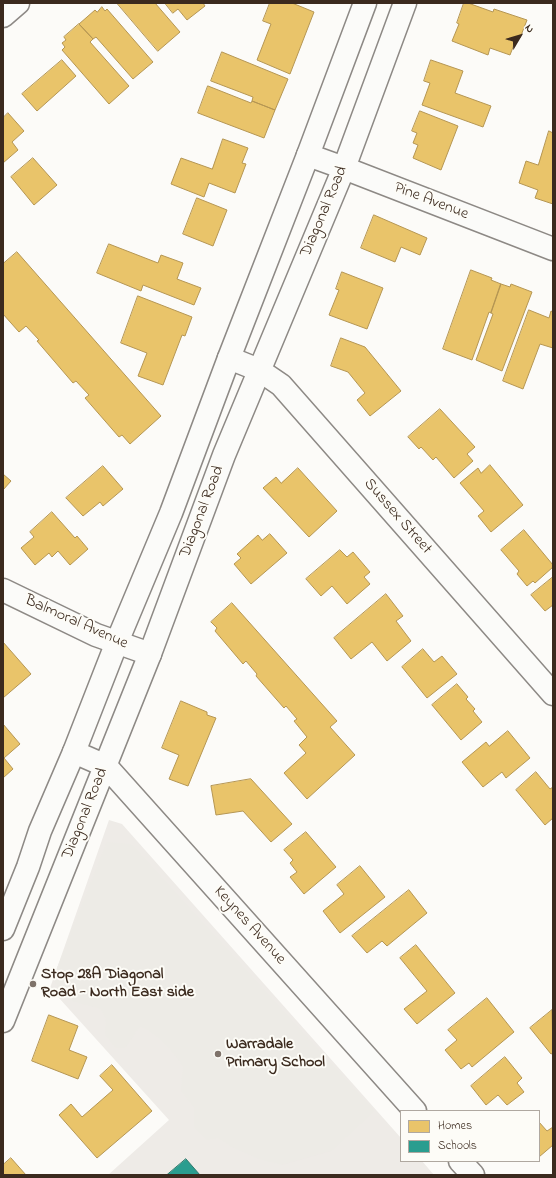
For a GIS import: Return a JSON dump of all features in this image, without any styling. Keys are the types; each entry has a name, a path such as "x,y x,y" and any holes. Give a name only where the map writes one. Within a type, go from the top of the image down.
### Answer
{"main road":[{"path":"3,16 18,3"},
{"name":"Diagonal Road","path":"3,929 28,867 40,831 74,752 117,642 171,514 365,3"},
{"name":"Diagonal Road","path":"3,1021 150,654 224,455 344,168 405,3"},
{"name":"Pine Avenue","path":"308,155 553,249"},
{"name":"Sussex Street","path":"229,358 259,370 281,385 553,694"},
{"name":"Balmoral Avenue","path":"3,590 96,635 150,654"},
{"name":"Keynes Avenue","path":"74,752 106,766 415,1110"},
{"path":"461,1162 473,1175"}],"shaded area":[{"name":"Warradale Primary School","path":"109,820 122,824 400,1137 400,1162 423,1162 434,1175 108,1175 169,1120 50,988"},
{"name":"Warradale Primary School","path":"107,842 131,844 374,1111 331,1151 282,1165 259,1159 232,1147 219,1138 207,1140 194,1127 194,1107 181,1090 183,1066 164,1043 154,1034 140,1026 125,1048 116,1048 105,1034 106,1018 101,1009 75,1002 61,992 53,978"}],"building: Homes":[{"path":"117,3 155,3 180,32 158,51"},
{"path":"165,3 203,3 205,6 187,20 178,9 173,13"},
{"path":"270,3 292,3 314,12 290,74 257,60 271,24 263,21"},
{"path":"464,3 493,12 494,9 527,20 520,38 517,37 510,55 490,48 488,55 452,41 459,24 457,23"},
{"path":"102,7 105,11 107,9 153,62 133,79 96,37 93,39 79,24 95,10 97,12"},
{"path":"79,24 93,39 90,42 129,86 109,104 62,50 65,47 62,43 66,40 64,37"},
{"path":"222,52 288,79 275,110 252,101 253,97 211,81"},
{"path":"62,60 76,76 37,111 22,94"},
{"path":"431,60 463,71 455,93 491,106 483,127 422,105 430,83 424,81"},
{"path":"208,86 251,103 252,101 275,110 264,138 198,113"},
{"path":"420,111 458,126 441,170 413,158 418,145 413,143 417,133 412,131"},
{"path":"8,113 24,131 12,142 18,150 3,163 3,118"},
{"path":"549,131 553,133 553,204 535,198 538,190 519,183 526,161 538,165"},
{"path":"223,139 248,148 242,163 246,164 235,193 209,183 204,197 171,184 181,158 212,169"},
{"path":"33,158 57,185 34,205 11,177"},
{"path":"197,198 227,210 213,246 183,234"},
{"path":"374,215 427,238 420,255 401,247 395,262 361,248"},
{"path":"109,244 158,263 161,255 183,263 177,279 201,288 194,305 143,285 141,291 97,273"},
{"path":"17,252 161,416 130,444 122,435 119,437 85,398 89,395 76,381 73,383 26,326 19,332 3,314 3,264"},
{"path":"471,270 492,278 491,280 501,284 491,313 489,312 472,360 443,349"},
{"path":"342,272 383,288 367,329 329,315 339,290 336,289"},
{"path":"501,284 510,287 511,284 532,292 502,371 476,360 493,314 491,313"},
{"path":"138,296 192,317 185,336 182,335 163,385 138,376 147,353 121,343"},
{"path":"529,310 549,318 551,311 553,312 553,348 540,344 523,389 503,381"},
{"path":"341,338 365,347 401,391 370,416 357,400 365,393 348,372 331,366"},
{"path":"440,409 475,447 467,454 473,461 454,478 436,457 433,460 421,447 419,449 408,437"},
{"path":"490,465 523,505 491,532 478,516 484,511 460,483 478,468 481,473"},
{"path":"103,466 123,489 103,506 100,502 83,516 66,498"},
{"path":"298,468 337,511 309,537 263,488 276,477 281,483"},
{"path":"3,474 11,481 3,490"},
{"path":"52,512 75,538 77,536 88,549 70,565 58,551 52,557 49,553 35,565 21,548 34,537 30,532"},
{"path":"524,530 553,565 553,567 535,583 533,581 527,586 517,574 519,571 501,550"},
{"path":"270,534 287,553 251,584 234,564 241,558 237,554 258,535 262,540"},
{"path":"340,550 347,557 353,552 370,572 364,577 370,584 347,604 332,586 321,596 306,579"},
{"path":"553,577 553,605 545,611 531,595"},
{"path":"386,594 403,616 396,621 411,641 387,661 372,642 351,659 334,638"},
{"path":"232,603 337,721 330,727 355,755 307,799 284,773 306,753 299,745 307,737 294,721 297,719 286,706 284,708 256,676 257,674 246,661 243,664 215,631 217,628 211,622"},
{"path":"3,642 31,674 3,698"},
{"path":"423,649 434,662 442,656 457,674 427,698 402,667"},
{"path":"457,684 468,697 466,699 475,709 473,711 482,722 461,740 432,705"},
{"path":"181,701 207,712 207,715 216,718 188,786 169,779 179,755 162,748"},
{"path":"3,724 20,744 4,758 13,769 3,778"},
{"path":"508,731 530,758 506,778 502,772 483,787 462,762 486,742 489,746"},
{"path":"536,772 550,789 553,787 553,818 545,825 516,790"},
{"path":"251,779 292,824 271,842 243,811 216,815 211,786"},
{"path":"306,832 336,867 304,894 290,877 297,872 290,863 293,860 284,850"},
{"path":"360,866 385,897 340,933 323,911 344,894 337,885"},
{"path":"409,890 427,913 387,946 382,941 367,953 352,936"},
{"path":"416,945 455,993 417,1024 404,1009 427,991 400,958"},
{"path":"487,998 514,1032 472,1067 469,1063 461,1069 445,1050 457,1040 448,1030"},
{"path":"552,1010 553,1053 551,1054 530,1028"},
{"path":"49,1015 78,1026 69,1050 87,1057 78,1079 32,1061"},
{"path":"505,1057 522,1078 517,1083 524,1092 507,1105 498,1095 486,1105 471,1086"},
{"path":"112,1065 152,1111 97,1158 59,1115 71,1104 82,1117 113,1090 100,1076"},
{"path":"540,1123 547,1131 553,1127 553,1145 540,1156"},
{"path":"11,1158 26,1175 3,1175 3,1165"}],"building: Schools":[{"path":"186,1159 200,1175 167,1175"}],"place":[{"name":"Stop 28A Diagonal Road - North East side","path":"33,984"},
{"name":"Warradale Primary School","path":"218,1054"}]}
